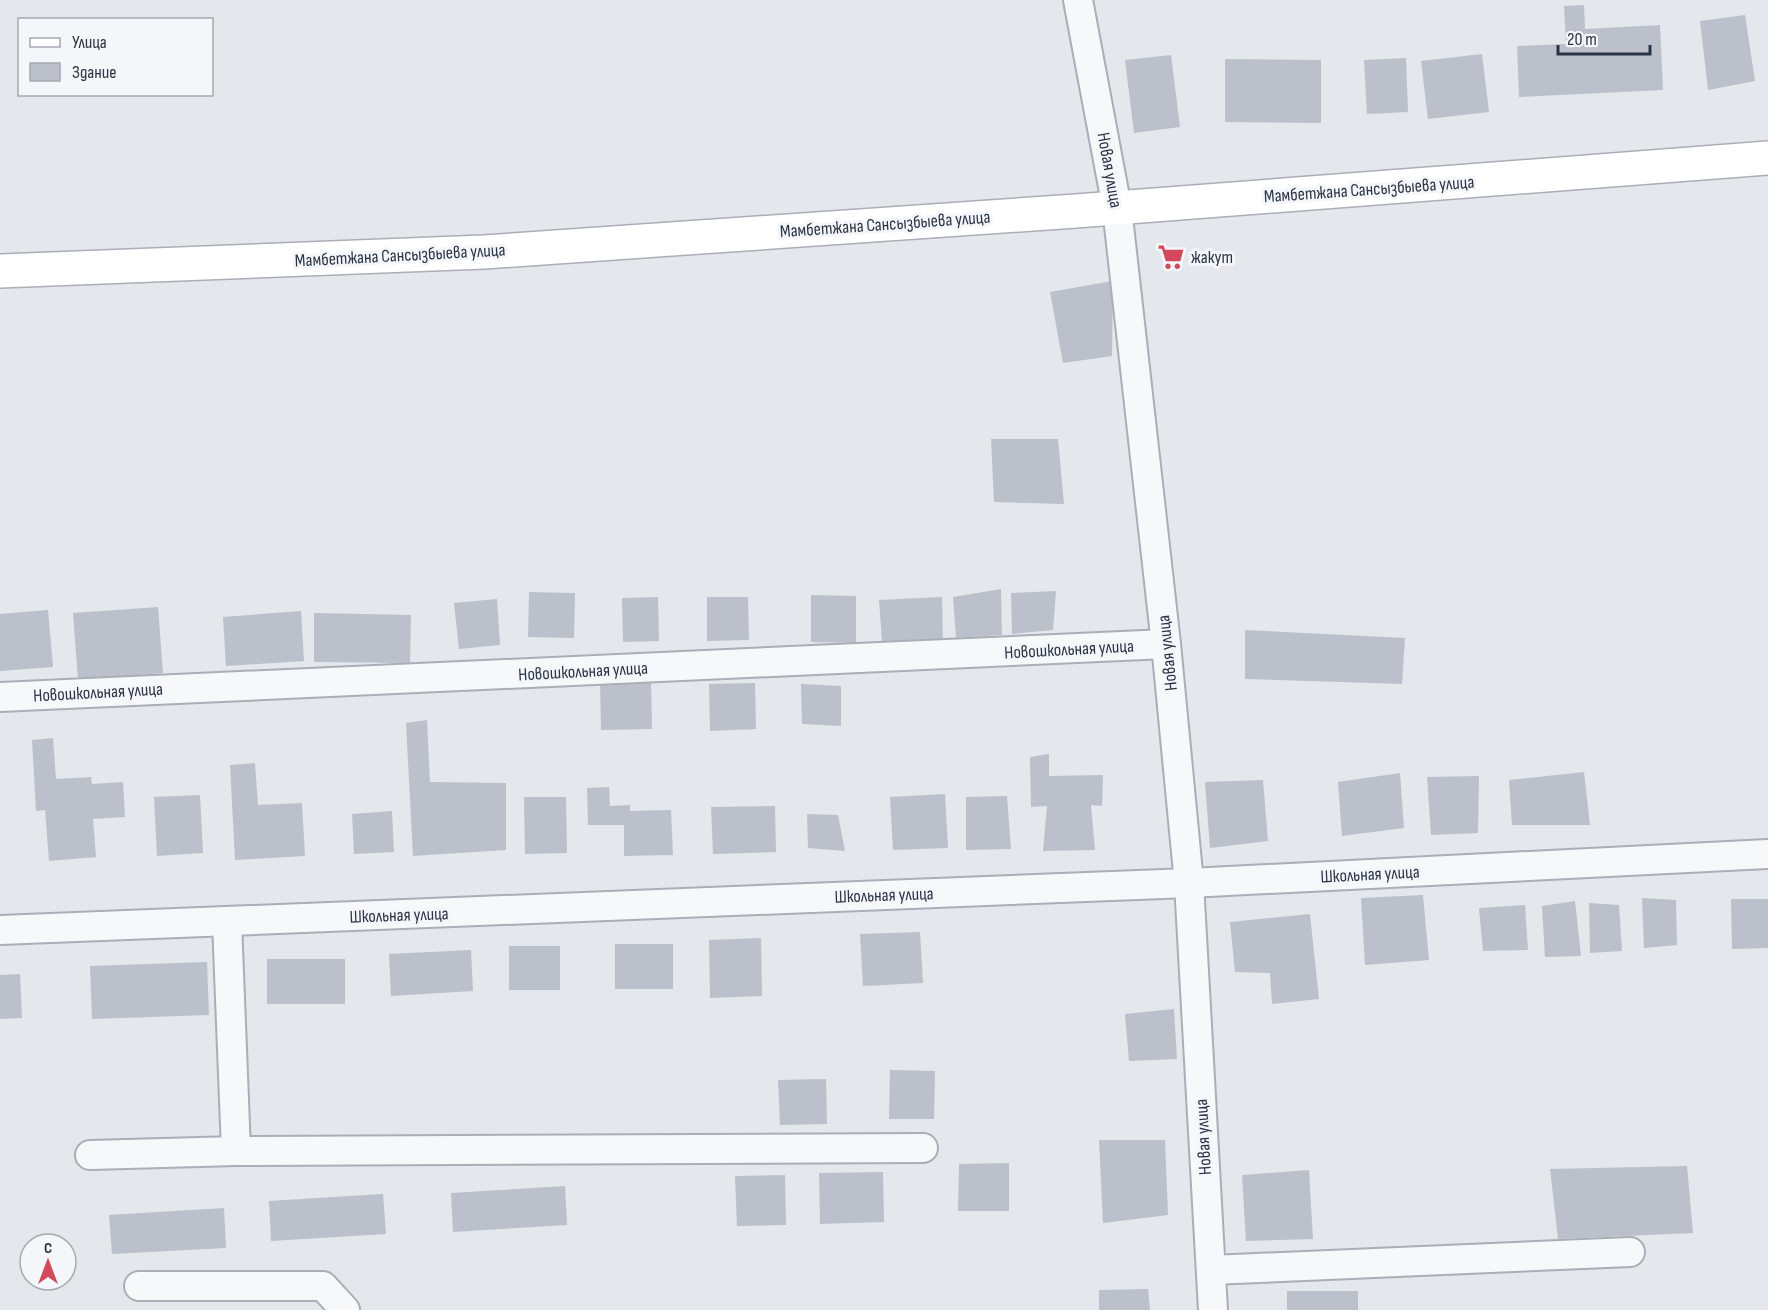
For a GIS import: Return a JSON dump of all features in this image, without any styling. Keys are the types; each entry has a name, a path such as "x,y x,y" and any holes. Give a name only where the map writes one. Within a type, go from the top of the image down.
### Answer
{"main road":[{"name":"Мамбетжана Сансызбыева улица","path":"0,271 484,252 1118,208 1768,158"}],"street":[{"name":"Новая улица","path":"1078,0 1118,208 1166,644 1189,883 1213,1310"},
{"name":"Новошкольная улица","path":"0,697 1166,644"},
{"name":"Школьная улица","path":"0,930 1189,883 1768,854"},
{"path":"227,921 236,1151"},
{"path":"90,1155 236,1151 923,1148"},
{"path":"1211,1270 1630,1252"},
{"path":"139,1286 323,1286 345,1310"}],"building":[{"path":"1584,5 1585,29 1660,25 1663,90 1519,97 1517,46 1566,44 1564,6"},
{"path":"1745,15 1755,81 1708,90 1700,21"},
{"path":"1482,54 1489,112 1428,119 1421,61"},
{"path":"1171,55 1180,127 1134,133 1125,60"},
{"path":"1406,58 1408,112 1367,114 1364,60"},
{"path":"1225,59 1321,60 1321,123 1225,122"},
{"path":"1113,281 1112,356 1063,363 1050,292"},
{"path":"991,439 1058,439 1064,504 994,502"},
{"path":"1001,589 1002,635 956,638 953,597"},
{"path":"1056,591 1053,630 1012,634 1011,593"},
{"path":"529,592 575,593 574,638 528,637"},
{"path":"811,595 856,596 856,643 811,642"},
{"path":"658,597 659,641 623,642 622,598"},
{"path":"707,597 748,597 749,640 707,641"},
{"path":"942,597 943,646 882,641 879,600"},
{"path":"497,599 500,645 459,649 454,603"},
{"path":"158,607 163,673 78,680 73,613"},
{"path":"48,610 53,667 0,671 0,614"},
{"path":"301,611 304,661 226,666 223,617"},
{"path":"314,613 411,615 410,663 314,662"},
{"path":"1245,630 1405,638 1402,684 1245,679"},
{"path":"651,682 652,729 601,730 600,683"},
{"path":"755,683 756,729 710,731 709,684"},
{"path":"801,684 841,686 841,726 802,724"},
{"path":"427,720 430,782 506,783 506,850 413,856 406,723"},
{"path":"53,738 56,779 91,777 92,784 123,782 125,817 93,819 96,857 49,861 45,810 36,811 32,740"},
{"path":"1049,754 1049,776 1103,775 1102,806 1091,805 1095,850 1043,851 1047,806 1031,807 1030,757"},
{"path":"255,763 258,805 302,803 305,856 235,860 230,765"},
{"path":"1584,772 1590,825 1512,825 1509,780"},
{"path":"1400,773 1404,828 1342,836 1338,782"},
{"path":"1479,776 1478,833 1431,835 1427,777"},
{"path":"1263,780 1268,841 1210,848 1205,782"},
{"path":"609,787 610,806 630,805 630,811 671,810 673,855 624,856 624,825 588,825 587,788"},
{"path":"945,794 948,848 893,850 890,797"},
{"path":"200,795 203,853 157,856 154,797"},
{"path":"1007,796 1011,849 966,850 966,797"},
{"path":"524,797 566,797 567,853 525,854"},
{"path":"775,806 776,852 713,854 711,807"},
{"path":"392,811 394,852 354,854 352,814"},
{"path":"807,814 838,815 845,851 808,848"},
{"path":"1423,895 1429,960 1365,965 1361,898"},
{"path":"1642,898 1676,900 1677,945 1644,948"},
{"path":"1731,899 1768,899 1768,948 1732,949"},
{"path":"1575,901 1581,956 1545,957 1542,906"},
{"path":"1589,903 1619,905 1622,951 1590,953"},
{"path":"1525,905 1528,950 1483,951 1479,908"},
{"path":"1310,914 1319,999 1272,1004 1270,973 1235,972 1230,922"},
{"path":"920,932 923,983 863,986 860,934"},
{"path":"761,938 762,996 710,998 709,940"},
{"path":"615,944 673,944 673,989 615,989"},
{"path":"509,946 560,946 560,990 509,990"},
{"path":"471,950 473,991 391,996 389,954"},
{"path":"267,959 345,959 345,1004 267,1004"},
{"path":"207,962 209,1015 92,1019 90,966"},
{"path":"20,974 22,1018 0,1019 0,975"},
{"path":"1174,1009 1177,1059 1129,1061 1125,1014"},
{"path":"890,1070 935,1071 934,1119 889,1119"},
{"path":"826,1079 827,1124 780,1125 778,1080"},
{"path":"1099,1140 1165,1140 1168,1215 1103,1223"},
{"path":"1009,1163 1009,1211 958,1211 959,1164"},
{"path":"1687,1166 1693,1233 1558,1239 1550,1169"},
{"path":"1309,1170 1313,1239 1246,1241 1242,1175"},
{"path":"883,1172 884,1222 820,1224 819,1173"},
{"path":"785,1175 786,1225 737,1226 735,1176"},
{"path":"565,1186 567,1225 453,1232 451,1193"},
{"path":"383,1194 386,1234 271,1241 269,1201"},
{"path":"224,1208 226,1248 112,1254 109,1215"},
{"path":"1148,1289 1150,1310 1099,1310 1099,1290"},
{"path":"1287,1291 1358,1291 1358,1310 1287,1310"}],"place":[{"name":"жакут","path":"1171,257"}]}
